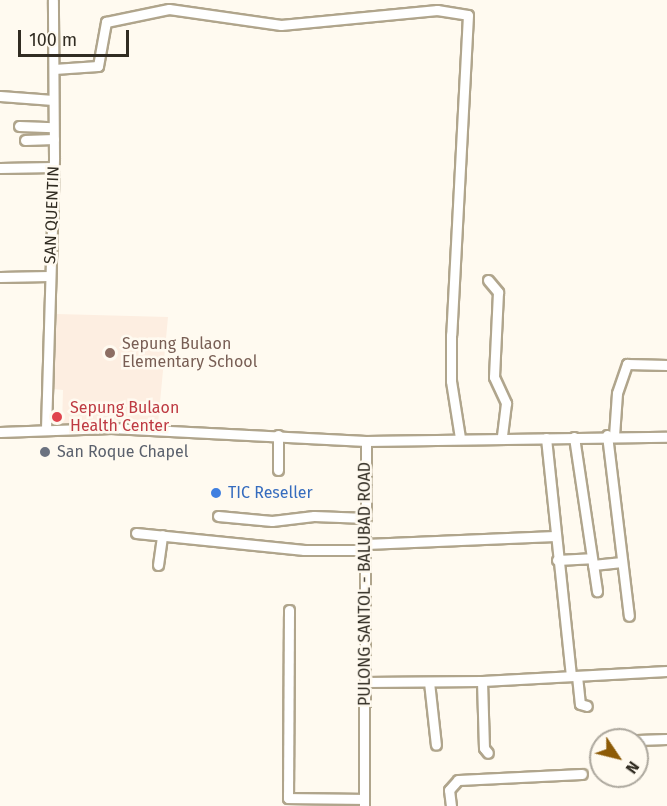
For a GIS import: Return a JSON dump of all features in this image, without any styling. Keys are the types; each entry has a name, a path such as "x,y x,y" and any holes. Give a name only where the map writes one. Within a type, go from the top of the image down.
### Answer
{"street":[{"name":"SAN QUENTIN","path":"46,429 54,166 53,0"},
{"path":"54,69 98,66 106,22 169,9 281,25 437,9 468,15 451,335 451,381 460,438"},
{"path":"0,96 53,100"},
{"path":"19,126 53,127"},
{"path":"25,140 54,139"},
{"path":"0,168 54,166"},
{"path":"0,277 50,276"},
{"path":"488,280 498,292 494,377 506,403 502,438"},
{"path":"629,616 611,435 617,393 627,364 667,364"},
{"name":"PULONG SANTOL - BALUBAD ROAD","path":"0,432 46,429 278,435 366,441 364,803"},
{"path":"278,435 278,470"},
{"path":"366,441 611,435 667,437"},
{"path":"574,437 597,591"},
{"path":"546,438 555,536 574,676 580,704 587,706"},
{"path":"218,516 272,521 314,516 366,518"},
{"path":"136,533 304,550 555,536"},
{"path":"158,565 162,535"},
{"path":"558,560 622,562"},
{"path":"289,610 288,798 299,802 364,803"},
{"path":"364,682 482,681 667,671"},
{"path":"482,681 484,747 488,753"},
{"path":"429,682 436,745"},
{"path":"649,740 667,739"},
{"path":"451,806 449,790 458,780 582,774"}],"shaded area":[{"name":"Sepung Bulaon Elementary School","path":"57,314 168,317 158,424 62,425 63,390 53,389"}],"place":[{"name":"Sepung Bulaon Elementary School","path":"110,353"},
{"name":"Sepung Bulaon Health Center","path":"57,417"},
{"name":"San Roque Chapel","path":"45,452"},
{"name":"TIC Reseller","path":"216,493"}]}
